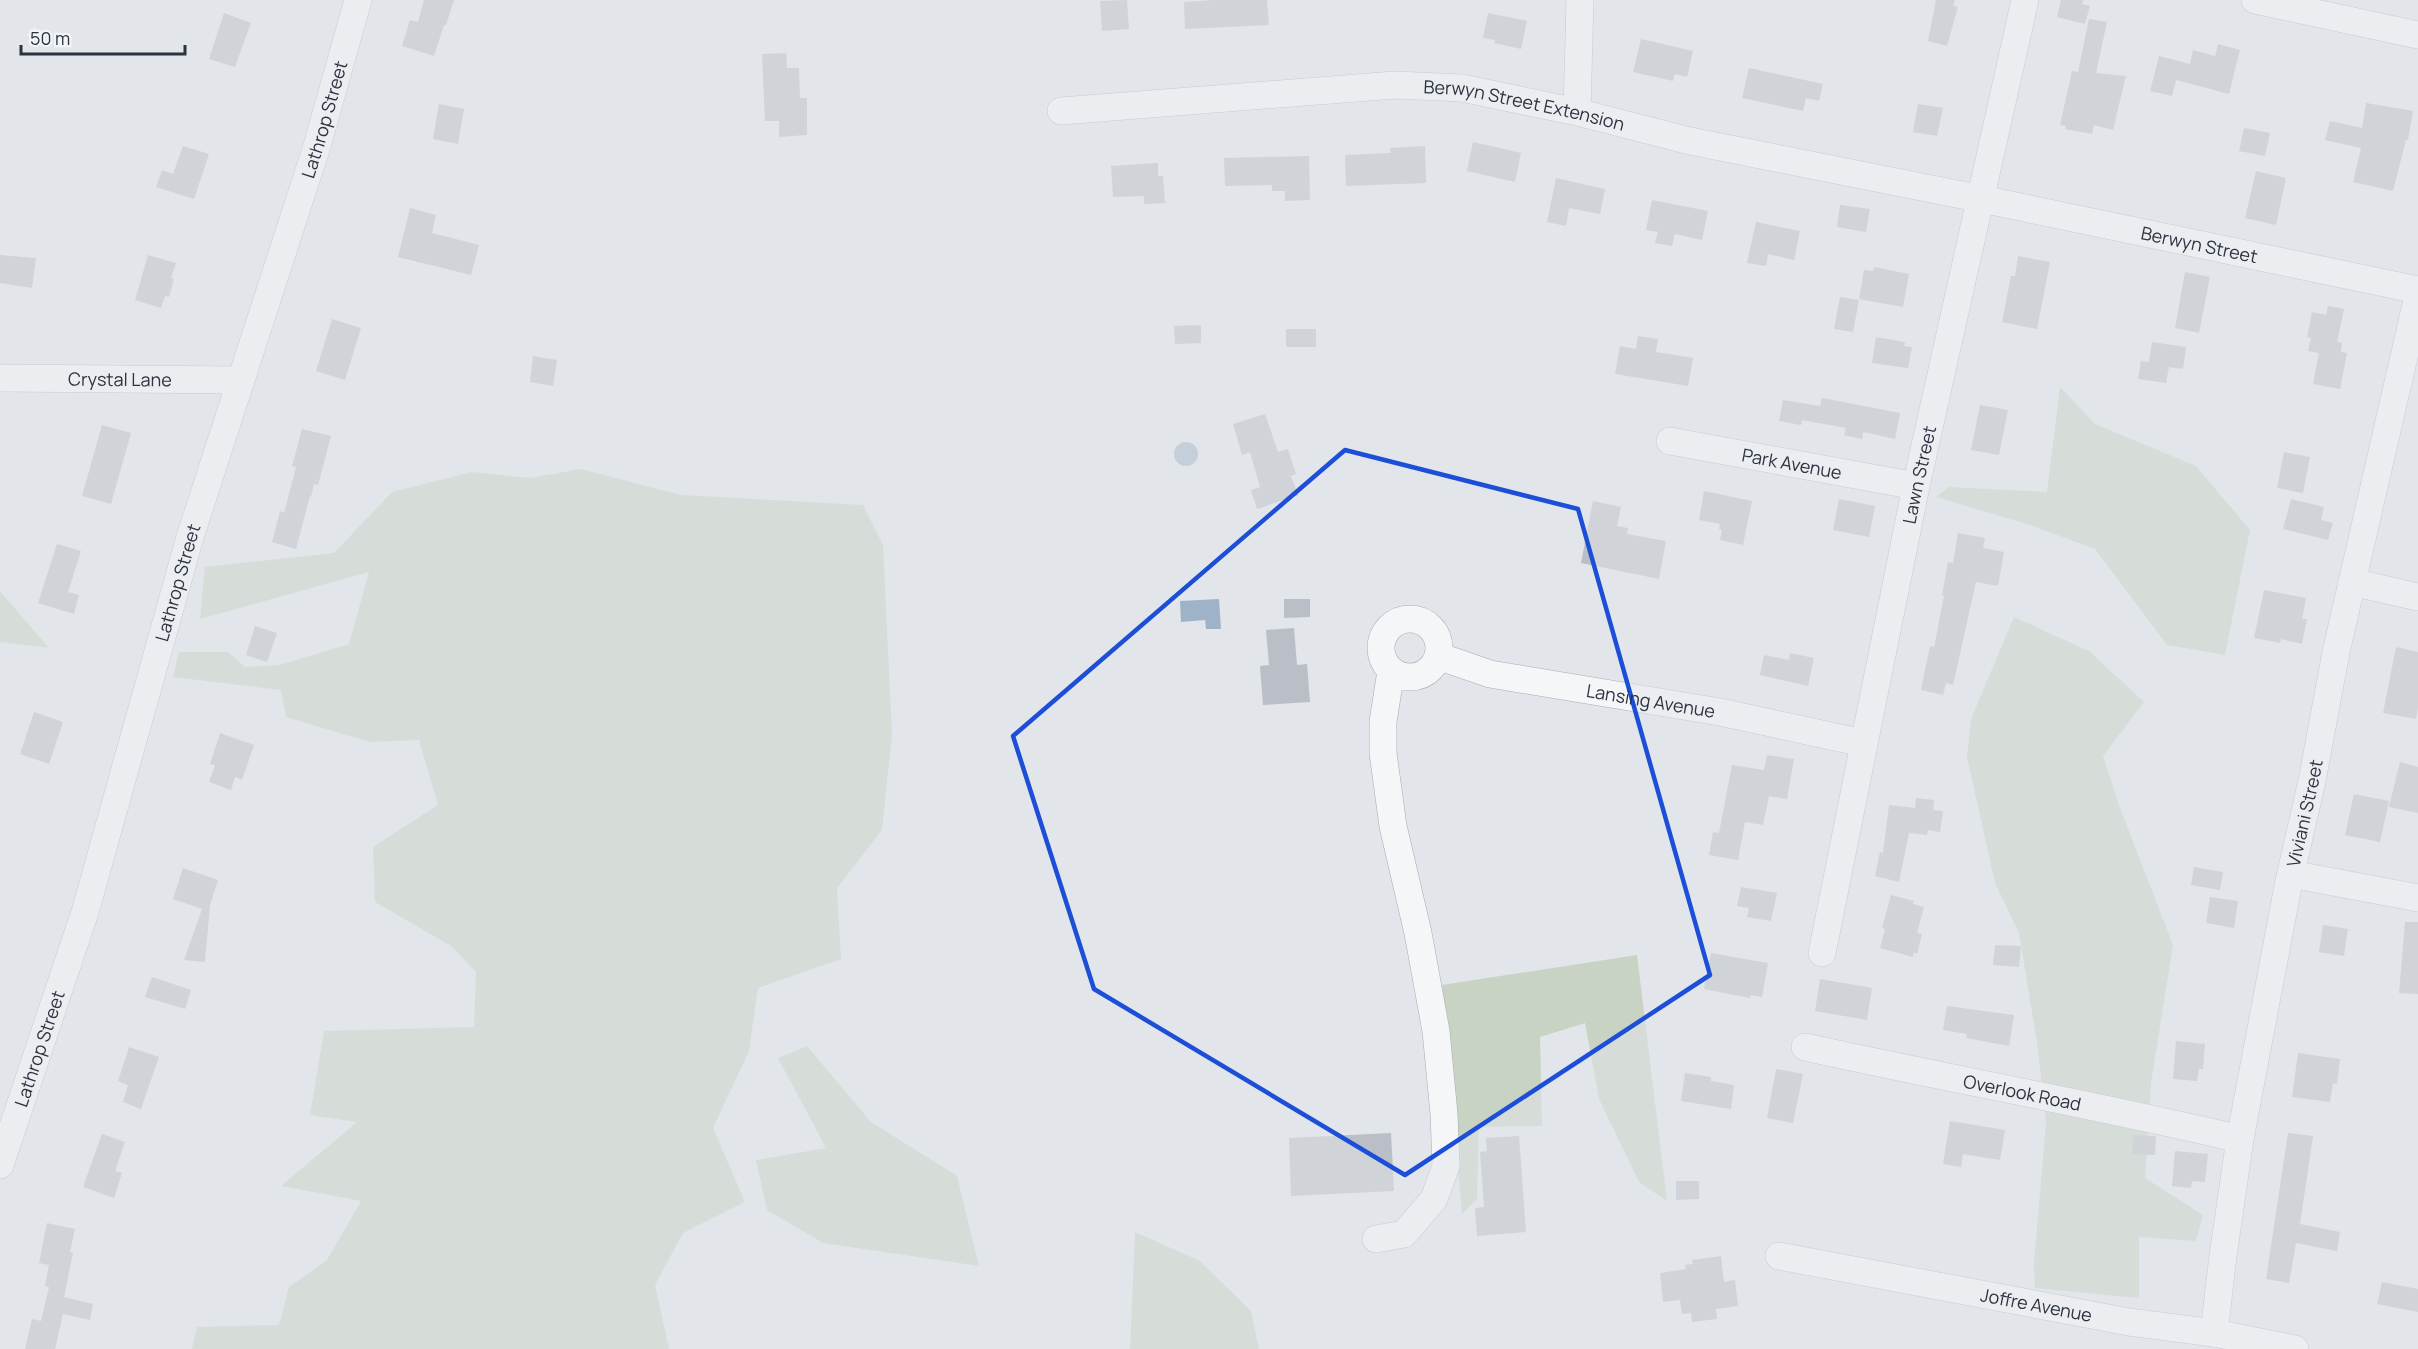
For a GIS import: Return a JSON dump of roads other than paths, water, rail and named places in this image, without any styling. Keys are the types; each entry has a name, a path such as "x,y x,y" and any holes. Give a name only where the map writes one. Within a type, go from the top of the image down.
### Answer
{"street":[{"name":"Lathrop Street","path":"0,1165 85,912 190,537 317,146 358,0"},
{"path":"1577,112 1580,0"},
{"name":"Lawn Street","path":"1822,953 1916,486 2025,0"},
{"path":"2255,0 2418,35"},
{"name":"Berwyn Street Extension","path":"1061,111 1395,85 1462,88 1577,112 1690,141 1982,199"},
{"name":"Berwyn Street","path":"1982,199 2418,290"},
{"name":"Viviani Street","path":"2214,1333 2241,1139 2290,874 2352,582 2418,297"},
{"name":"Crystal Lane","path":"0,378 241,380"},
{"name":"Park Avenue","path":"1670,441 1916,486"},
{"path":"2352,582 2418,597"},
{"path":"1409,619 1427,624 1437,638 1438,656 1427,672 1409,678 1391,671 1381,654 1381,644 1390,626 1409,619"},
{"name":"Lansing Avenue","path":"1438,656 1490,674 1720,712 1863,743"},
{"path":"1376,1239 1404,1234 1434,1199 1446,1166 1444,1114 1436,1031 1418,933 1393,826 1383,753 1383,722 1391,671"},
{"path":"2290,874 2418,898"},
{"name":"Overlook Road","path":"1805,1047 2113,1109 2241,1139"},
{"name":"Joffre Avenue","path":"1779,1256 2128,1322 2214,1333 2295,1349"}],"water":[{"path":"1186,442 1195,445 1198,454 1195,463 1186,466 1177,463 1174,454 1177,445"},
{"path":"1219,599 1221,629 1206,629 1205,620 1181,622 1180,601"}]}
